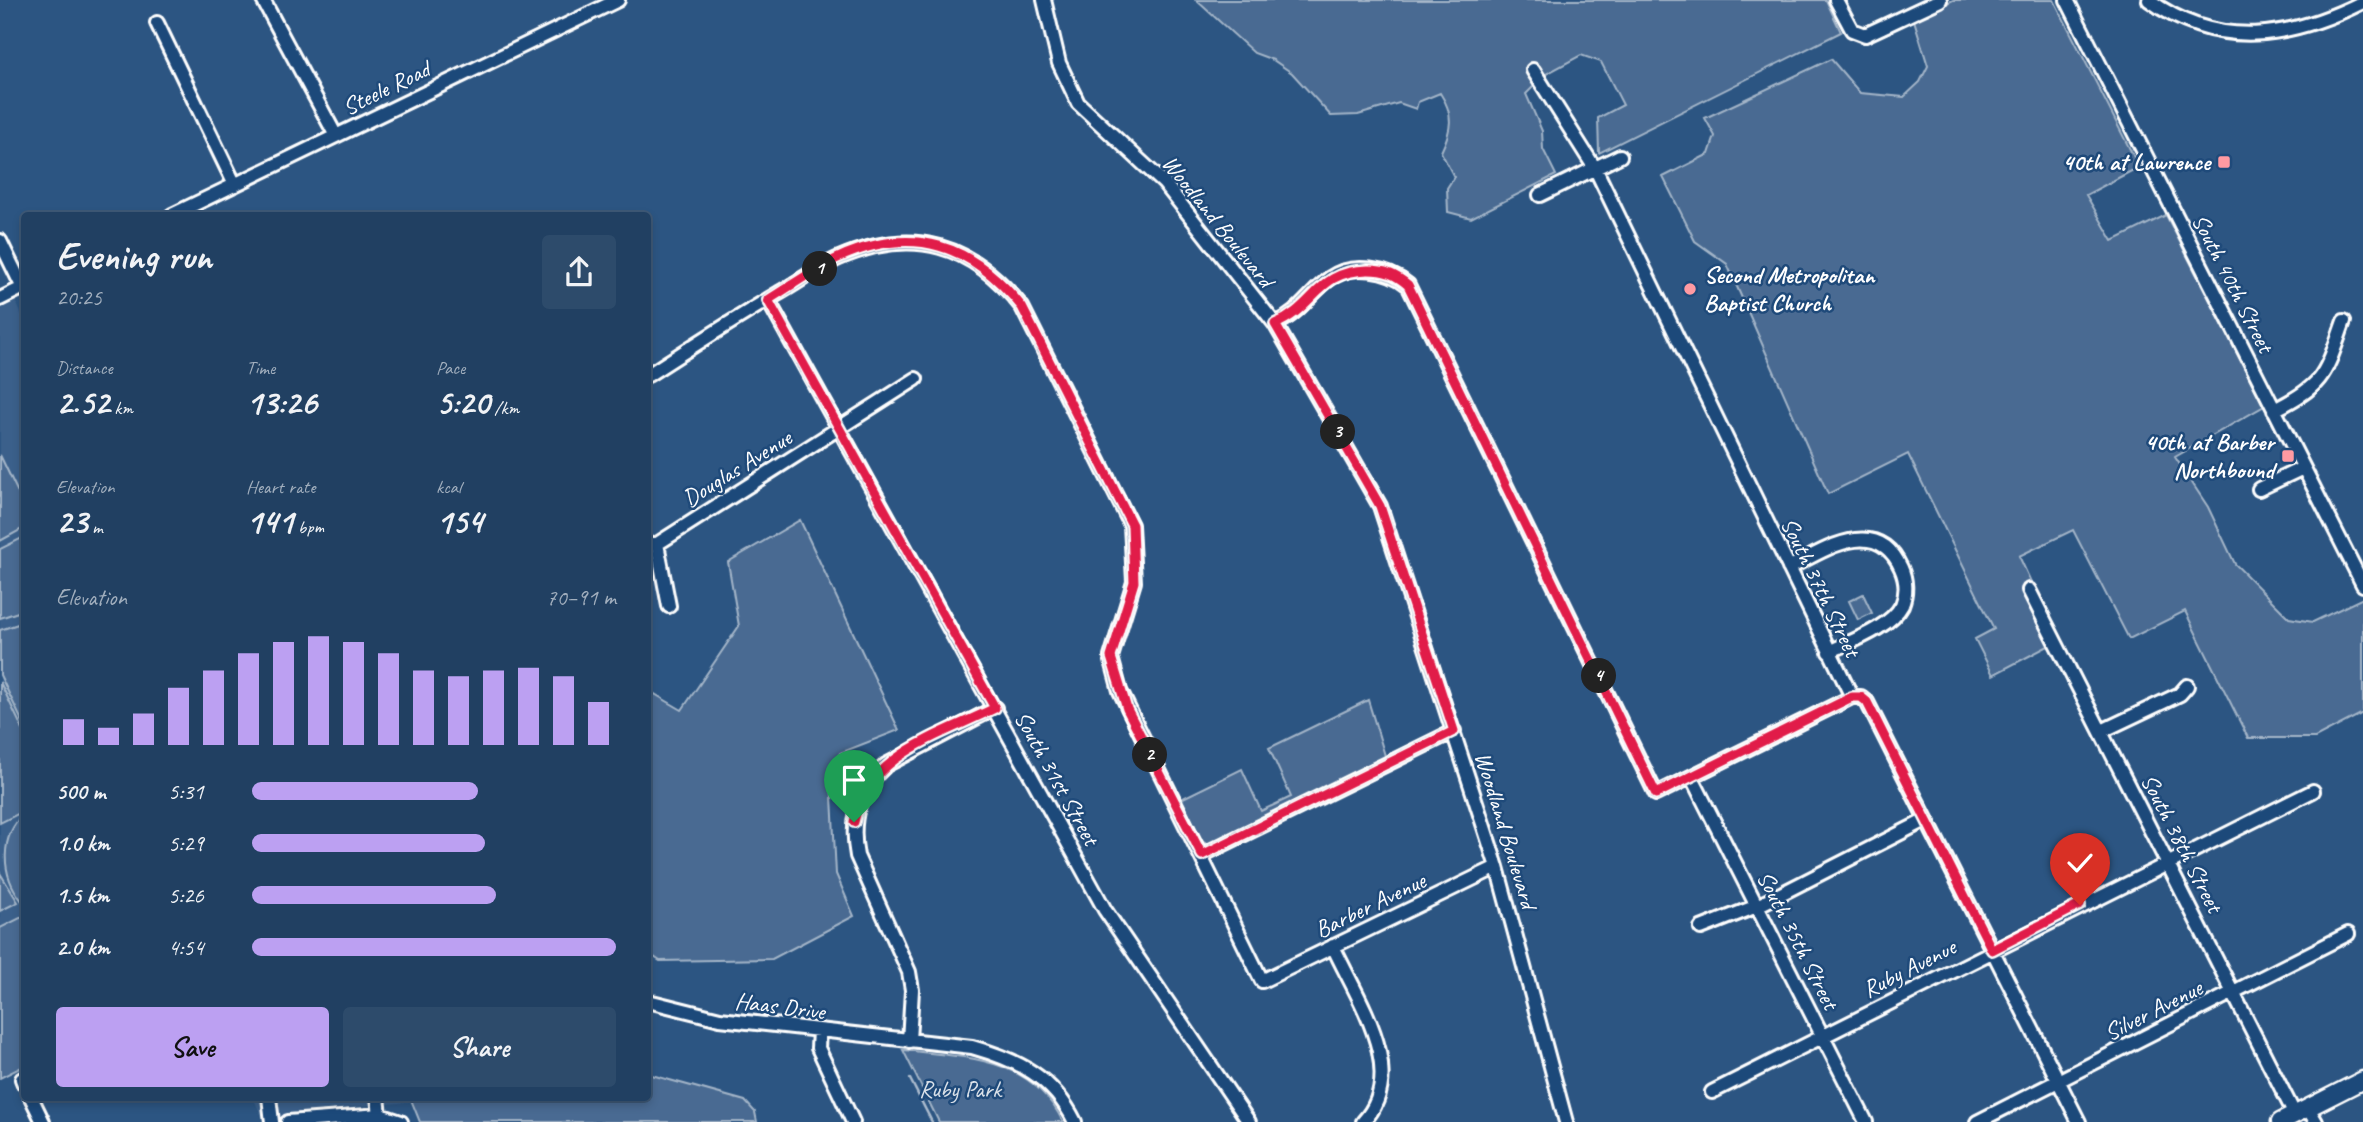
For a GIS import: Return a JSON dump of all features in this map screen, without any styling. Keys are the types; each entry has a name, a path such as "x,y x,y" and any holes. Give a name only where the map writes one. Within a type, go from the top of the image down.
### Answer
{"main road":[{"path":"2300,1117 2363,1080"}],"street":[{"path":"263,0 336,136"},
{"name":"Steele Road","path":"178,212 618,0"},
{"name":"Woodland Boulevard","path":"1044,0 1064,76 1078,103 1164,183 1275,324 1380,506 1497,867 1566,1122"},
{"path":"1836,0 1847,25 1859,34 1874,33 1940,0"},
{"name":"South 40th Street","path":"2067,0 2363,585"},
{"path":"2150,0 2173,15 2207,28 2255,34 2311,26 2363,2"},
{"path":"158,23 235,185"},
{"name":"South 37th Street","path":"1533,70 1597,170 1829,652 1852,697 1861,697 1867,702 2079,1122"},
{"path":"1539,195 1597,170 1620,156"},
{"path":"0,242 21,281"},
{"path":"651,373 838,258 886,242 935,244 970,257 1000,279 1022,307 1132,525 1134,582 1111,657 1127,709 1202,855 1454,731"},
{"path":"1275,324 1299,310 1329,278 1339,273 1377,270 1395,275 1408,285 1656,794 1852,697"},
{"path":"0,299 21,288"},
{"name":"South 31st Street","path":"768,300 1105,910 1247,1121"},
{"path":"2274,410 2305,394 2323,377 2344,321"},
{"name":"Douglas Avenue","path":"652,544 916,379"},
{"path":"2259,489 2303,468"},
{"path":"1789,568 1833,545 1856,539 1886,547 1900,567 1905,578 1901,606 1884,623 1829,652"},
{"path":"652,544 669,606"},
{"name":"South 38th Street","path":"2029,590 2300,1117"},
{"path":"2102,731 2180,694 2187,686"},
{"path":"909,1041 912,990 909,972 865,876 854,839 857,808 874,776 902,754 995,708"},
{"name":"South 35th Street","path":"1692,778 1866,1122"},
{"name":"Ruby Avenue","path":"1712,1092 2168,861 2313,791"},
{"path":"1701,928 1757,906 1926,820"},
{"name":"Barber Avenue","path":"1202,855 1262,981 1497,867"},
{"name":"Silver Avenue","path":"1977,1122 2348,934"},
{"path":"1333,946 1376,1040 1382,1064 1381,1087 1371,1113 1363,1122"},
{"name":"Haas Drive","path":"651,1003 720,1019 972,1048 1009,1058 1044,1079 1057,1093 1075,1122"},
{"path":"818,1031 818,1048 853,1122"},
{"path":"33,1101 43,1122"},
{"path":"269,1101 271,1122"},
{"path":"378,1101 380,1115"},
{"path":"288,1122 380,1115 401,1122"}],"shaded area":[{"path":"16,302 21,313 21,936 0,947 0,309"},
{"path":"255,1101 410,1101 328,1109 263,1119"}],"green space":[{"path":"1196,0 1826,0 1841,32 1599,153 1598,118 1623,105 1601,62 1581,55 1546,74 1526,94 1542,131 1543,149 1556,175 1471,218 1448,212 1447,188 1454,177 1441,152 1450,122 1448,108 1440,93 1418,102 1416,109 1399,103 1358,115 1331,116 1292,73 1273,60 1254,53"},
{"path":"1953,0 2054,0 2139,167 2086,195 2113,241 2166,215 2264,406 2175,457 2208,507 2235,564 2289,618 2313,622 2363,598 2363,713 2315,738 2248,738 2185,611 2129,639 2073,530 2019,556 2031,582 2023,590 2052,644 1993,675 1975,639 1994,629 1908,454 1828,494 1727,264 1695,241 1663,177 1709,154 1715,136 1705,118 1831,59 1860,93 1904,97 1920,82 1928,66 1914,20"},
{"path":"0,455 21,499 21,530 0,541"},
{"path":"800,520 899,730 840,753 831,777 836,874 854,916 772,959 660,961 651,955 651,689 653,693 682,710 739,626 728,562"},
{"path":"21,538 21,611 0,618 0,549"},
{"path":"1863,594 1872,613 1858,620 1849,601"},
{"path":"21,623 21,719 0,675 0,630"},
{"path":"0,682 21,726 21,812 0,823"},
{"path":"1368,700 1386,759 1209,845 1201,841 1181,802 1183,798 1242,769 1261,811 1291,797 1269,748"},
{"path":"21,817 21,899 10,879 6,856 10,833"},
{"path":"0,873 18,902 0,911"},
{"path":"21,918 21,1068 0,1078 0,928"},
{"name":"Ruby Park","path":"903,1050 973,1059 1015,1072 1034,1084 1050,1101 1063,1122 939,1122"},
{"path":"651,1075 745,1101 755,1112 757,1122 420,1122 412,1101 651,1101"}],"waterway":[{"path":"910,1079 932,1122"}],"place":[{"name":"40th at Lawrence","path":"2224,162"},
{"name":"Second Metropolitan Baptist Church","path":"1690,289"},
{"name":"40th at Barber Northbound","path":"2288,456"}],"route":[{"path":"854,822 862,793 886,765 902,754 995,708 768,300 838,258 886,242 935,244 970,257 1000,279 1022,307 1132,525 1135,549 1134,582 1111,657 1127,709 1202,855 1454,731 1380,506 1275,324 1299,310 1329,278 1355,270 1377,270 1395,275 1408,285 1656,794 1852,697 1861,697 1867,702 1992,950 2080,905"}]}
